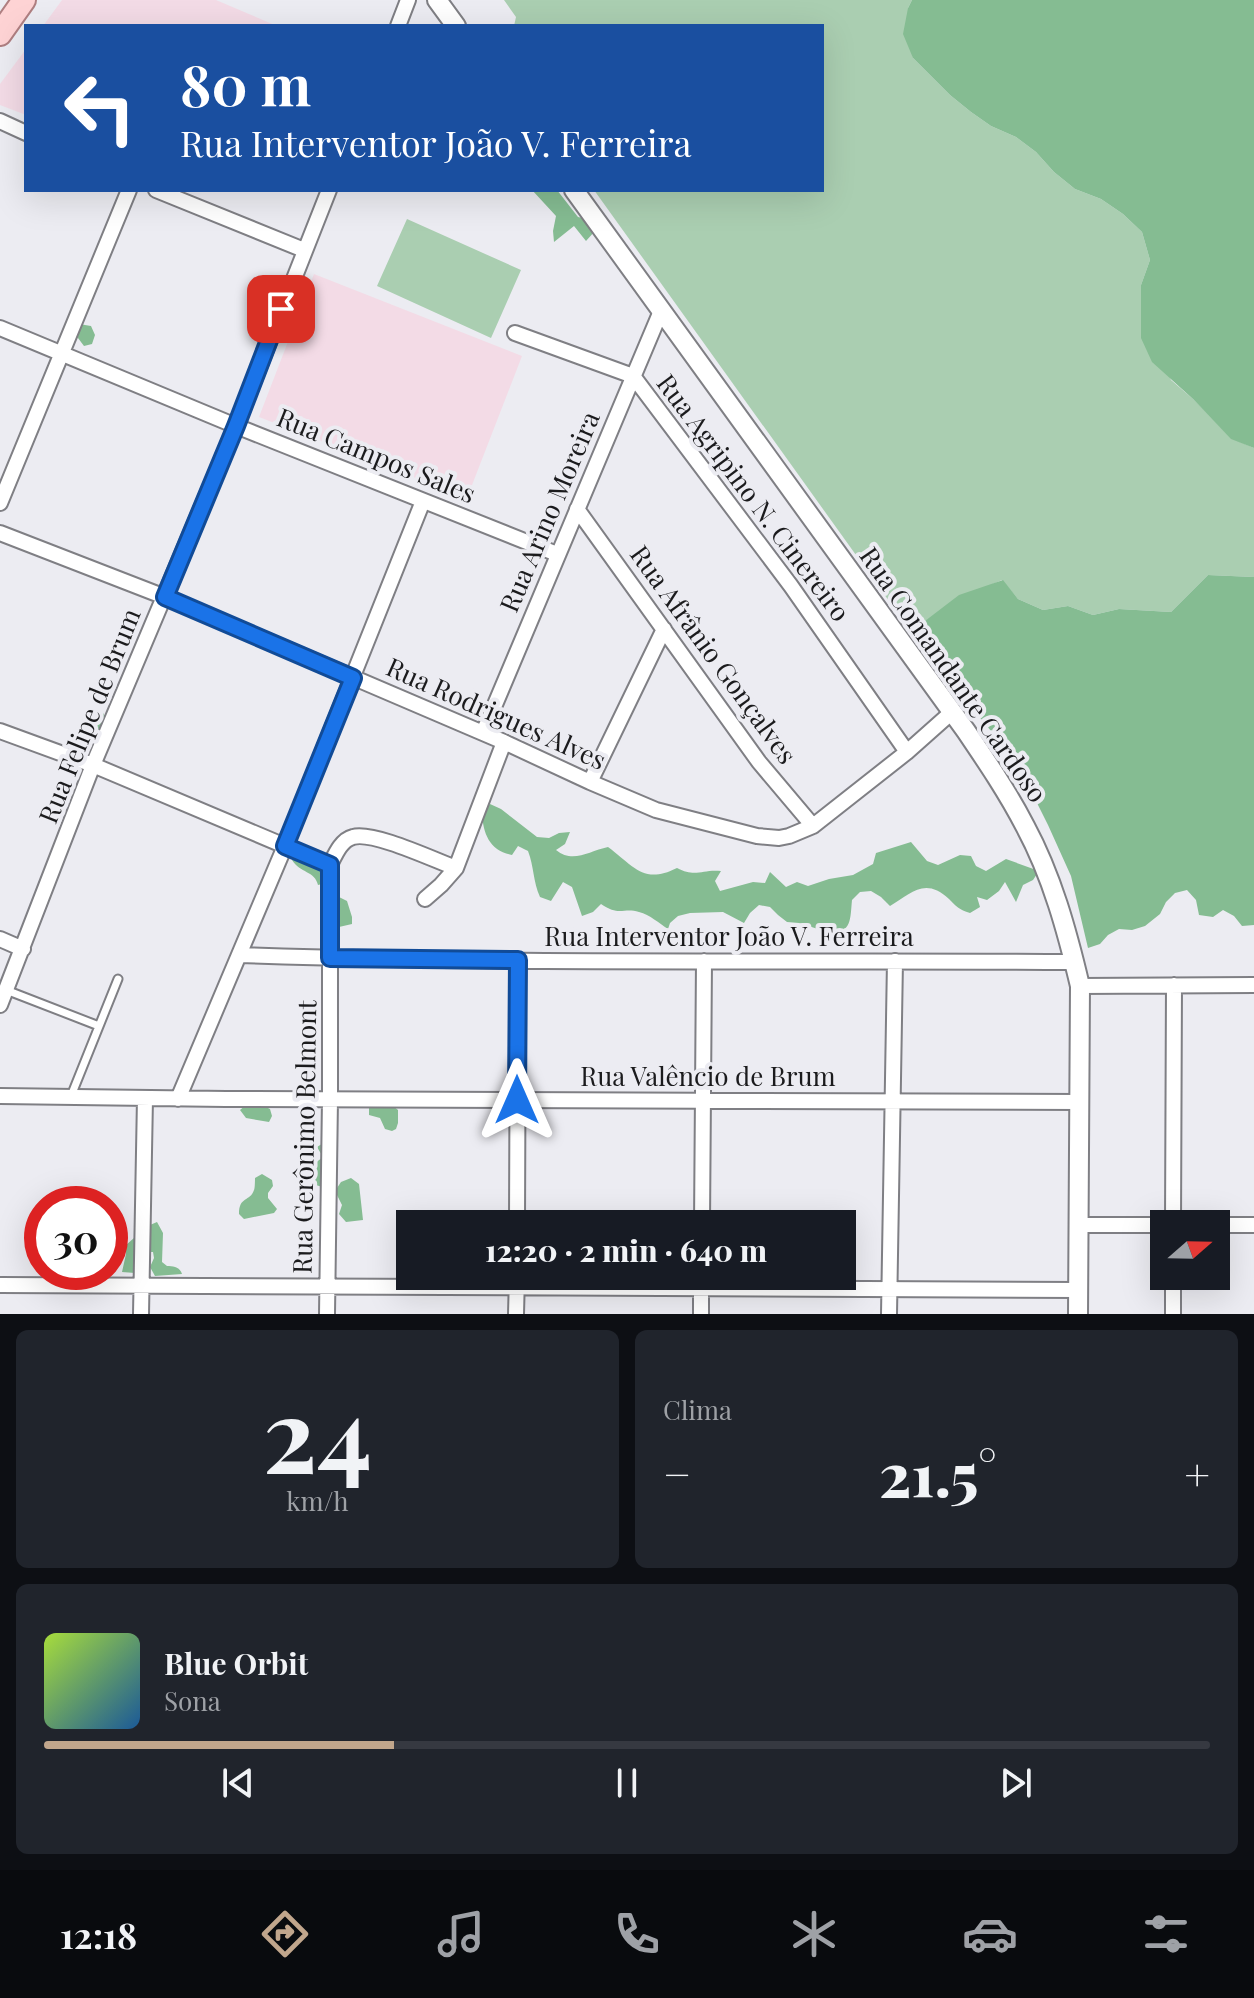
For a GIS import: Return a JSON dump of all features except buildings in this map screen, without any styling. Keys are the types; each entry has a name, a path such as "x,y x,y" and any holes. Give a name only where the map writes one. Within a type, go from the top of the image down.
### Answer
{"main road":[{"path":"2,24 24,0"}],"street":[{"path":"399,24 408,0"},
{"path":"437,0 455,24"},
{"path":"0,121 24,132"},
{"path":"0,503 128,192"},
{"path":"161,192 304,250"},
{"name":"Rua Felipe de Brum","path":"0,1005 93,765 236,426 328,192"},
{"name":"Rua Comandante Cardoso","path":"575,192 952,712 989,765 1027,829 1059,907 1080,986 1078,1314"},
{"name":"Rua Arino Moreira","path":"483,733 661,311"},
{"name":"Rua Campos Sales","path":"0,328 557,554"},
{"name":"Rua Agripino N. Cinereiro","path":"515,333 633,376 791,586 907,752"},
{"path":"178,1099 285,846 423,501"},
{"name":"Rua Afrânio Gonçalves","path":"577,509 759,762 813,826"},
{"name":"Rua Rodrigues Alves","path":"0,533 165,597 656,810 757,836 779,838 813,826 952,712"},
{"path":"590,782 664,629"},
{"path":"0,731 93,765 330,865 339,847 352,837 371,836 456,868"},
{"path":"425,899 456,868 504,742"},
{"name":"Rua Gerônimo Belmont","path":"327,1314 330,865"},
{"path":"0,939 23,949"},
{"name":"Rua Interventor João V. Ferreira","path":"239,955 518,960 1074,962"},
{"path":"517,1210 518,960"},
{"path":"702,1210 704,961"},
{"path":"889,1314 895,961"},
{"path":"1173,1210 1174,985"},
{"path":"1080,986 1254,985"},
{"name":"Rua Valêncio de Brum","path":"0,1096 1080,1102"},
{"path":"141,1314 145,1098"},
{"path":"1079,1225 1150,1225"},
{"path":"1230,1225 1254,1225"},
{"path":"0,1285 396,1285"},
{"path":"516,1314 517,1290"},
{"path":"701,1290 701,1314"},
{"path":"856,1290 1078,1290"},
{"path":"1173,1290 1173,1314"}],"lane":[{"path":"70,1097 118,979"},
{"path":"6,990 99,1026"}],"shaded area":[{"path":"62,0 216,0 272,24 44,24"},
{"path":"24,52 24,114 0,105 0,84"},
{"path":"314,274 522,356 467,498 259,417"}],"green space":[{"path":"504,0 912,0 908,8 913,58 971,112 991,126 1016,137 1075,189 1101,199 1142,232 1150,260 1141,285 1141,311 1171,380 1231,438 1254,448 1254,577 1208,575 1171,612 1119,609 1093,615 1068,606 1043,610 1018,599 1002,580 925,621 927,654 595,192 824,192 824,24 514,24 516,17"},
{"path":"912,0 1254,0 1254,448 1231,439 1152,362 1141,338 1141,285 1150,260 1142,232 1101,199 1075,189 1016,137 991,126 971,112 913,58 903,34"},
{"path":"534,192 559,192 578,217 587,219 595,231 586,241 574,226 554,242 556,216"},
{"path":"407,219 521,270 491,338 377,286"},
{"path":"79,324 91,326 95,335 92,344 84,346 75,334"},
{"path":"1208,575 1254,577 1254,925 1242,926 1234,916 1223,910 1213,917 1199,915 1196,900 1187,890 1175,893 1160,914 1145,926 1132,930 1119,929 1100,944 1088,948 1071,876 1048,825 991,731 927,654 925,621 959,595 1003,580 1018,599 1043,610 1068,606 1093,615 1119,609 1171,612"},
{"path":"103,713 109,723 101,734 85,738 79,733 77,727 84,718"},
{"path":"490,804 537,837 549,838 570,832 565,844 556,850 562,854 575,856 608,847 647,874 656,875 677,868 694,873 721,871 715,881 720,891 753,882 765,883 770,872 786,887 797,882 808,886 853,875 873,864 876,853 911,842 927,861 938,865 960,855 971,856 976,866 986,871 1006,859 1039,871 1033,880 1023,885 1016,902 1005,882 987,900 977,897 980,907 970,913 932,889 918,889 890,906 871,891 860,892 852,900 846,927 831,937 821,930 787,922 770,907 759,905 744,923 723,912 690,913 678,916 668,929 643,913 617,911 601,904 593,912 582,916 572,887 563,882 551,901 540,897 528,851 518,846 512,855 504,853 489,840 482,813"},
{"path":"302,857 318,866 322,884 318,885 314,877 292,860"},
{"path":"339,897 347,901 352,924 339,927 334,905"},
{"path":"246,1105 270,1109 272,1116 269,1122 246,1118 240,1110"},
{"path":"369,1106 393,1106 398,1110 396,1129 385,1129 380,1118 369,1115"},
{"path":"325,1142 328,1189 316,1185 311,1176 314,1164 323,1157 317,1147"},
{"path":"262,1174 272,1180 268,1198 277,1209 274,1213 244,1219 239,1214 241,1204 252,1194 255,1178"},
{"path":"351,1178 359,1184 363,1220 346,1222 339,1214 342,1205 335,1191 341,1182"},
{"path":"157,1222 163,1233 162,1262 178,1268 182,1274 155,1276 150,1267 153,1252 148,1252 135,1273 128,1272 128,1243 134,1238 143,1238 150,1225"}],"route":[{"path":"281,309 165,597 353,678 285,846 330,865 330,958 518,960 517,1100"}]}
